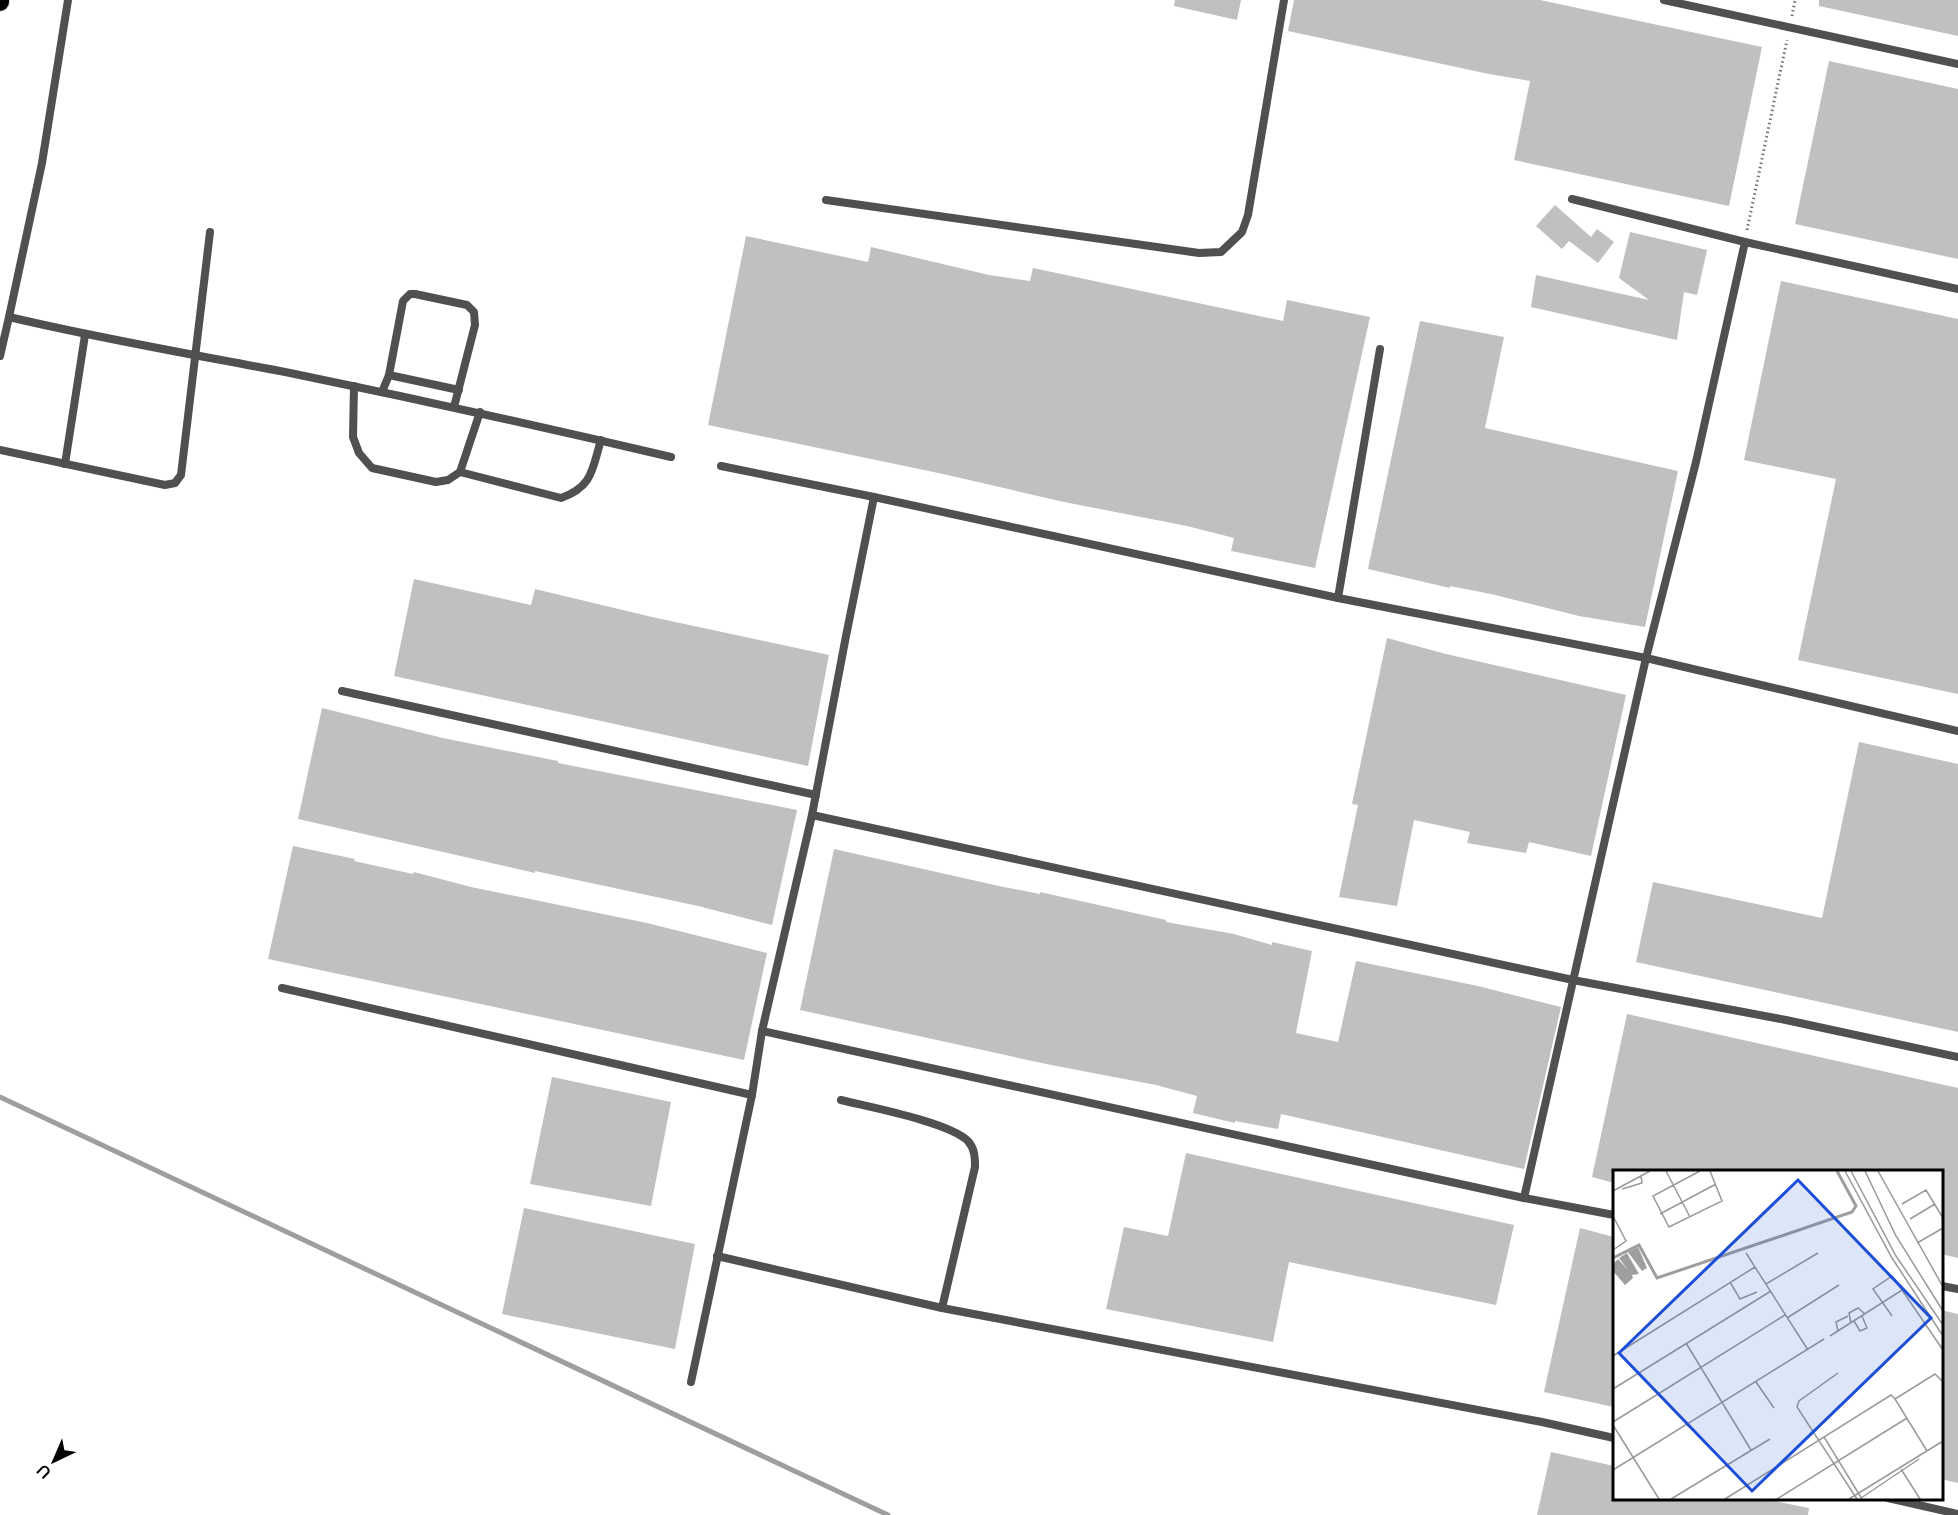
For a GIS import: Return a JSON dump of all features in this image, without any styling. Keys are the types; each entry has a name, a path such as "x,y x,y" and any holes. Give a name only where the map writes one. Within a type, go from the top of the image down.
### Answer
{"lane":[{"path":"0,356 42,163 68,0"},
{"path":"826,200 1199,253 1221,252 1242,232 1248,215 1284,0"},
{"path":"1664,0 1958,64"},
{"path":"1572,199 1745,242 1958,289"},
{"path":"0,450 165,485 175,483 181,475 210,232"},
{"path":"1524,1198 1646,658 1696,462 1745,242"},
{"path":"382,392 389,375 403,301 410,294 415,294 468,305 474,312 475,325 454,407"},
{"path":"9,317 85,335 480,412 671,457"},
{"path":"65,464 85,335"},
{"path":"1338,598 1380,349"},
{"path":"389,375 459,390"},
{"path":"354,386 353,437 359,453 372,468 436,482 448,480 460,472 480,412"},
{"path":"460,472 561,498 576,493 588,481 601,440"},
{"path":"721,466 1338,598 1679,665 1958,731"},
{"path":"691,1382 752,1095 762,1031 812,815 874,497"},
{"path":"342,691 816,795"},
{"path":"812,815 1573,980 1786,1020 1958,1057"},
{"path":"282,988 752,1095"},
{"path":"762,1031 1524,1198 1613,1215"},
{"path":"841,1100 904,1115 955,1132 969,1142 975,1153 975,1167 942,1308"},
{"path":"717,1256 942,1308 1542,1422 1613,1438"},
{"path":"1943,1286 1958,1289"},
{"path":"1897,1500 1958,1514"}],"path":[{"path":"1745,242 1795,0"}],"building":[{"path":"1175,0 1241,0 1237,20 1174,6"},
{"path":"1294,0 1540,0 1762,47 1729,206 1514,160 1530,81 1288,31"},
{"path":"1819,0 1958,0 1958,36 1819,6"},
{"path":"1829,61 1958,89 1958,259 1795,224"},
{"path":"1555,205 1591,237 1597,229 1614,242 1598,263 1569,241 1562,249 1536,226"},
{"path":"1630,232 1707,250 1697,295 1684,292 1677,340 1531,307 1536,275 1649,300 1619,278"},
{"path":"746,236 868,262 871,247 989,275 1030,281 1033,268 1283,321 1287,300 1370,317 1315,568 1231,551 1234,538 1187,526 1064,502 708,425"},
{"path":"1781,281 1958,319 1958,694 1798,660 1836,479 1744,460"},
{"path":"1420,321 1504,337 1485,428 1678,471 1645,627 1579,616 1491,594 1450,586 1450,588 1368,569"},
{"path":"414,579 531,605 535,589 829,655 808,766 394,676"},
{"path":"1387,638 1446,654 1626,695 1591,856 1529,842 1526,853 1467,843 1470,832 1414,820 1397,906 1339,897 1358,805 1352,804"},
{"path":"322,708 443,738 558,761 558,763 797,810 772,925 698,906 535,871 535,873 298,819"},
{"path":"1859,742 1958,764 1958,1032 1636,962 1653,882 1822,918"},
{"path":"293,846 413,874 414,872 471,887 647,923 767,953 744,1060 268,959"},
{"path":"834,849 999,886 1040,894 1040,892 1166,920 1166,922 1234,934 1272,945 1272,942 1312,951 1296,1033 1338,1042 1356,961 1478,986 1561,1007 1524,1169 1281,1114 1278,1129 1235,1121 1235,1123 1193,1113 1197,1096 1156,1085 1046,1064 800,1010"},
{"path":"1627,1014 1958,1088 1958,1258 1943,1254 1943,1170 1613,1170 1613,1183 1592,1177"},
{"path":"552,1077 671,1102 651,1206 530,1184"},
{"path":"1186,1153 1514,1225 1496,1305 1289,1262 1273,1342 1106,1309 1124,1227 1168,1236"},
{"path":"524,1208 695,1244 675,1349 502,1314"},
{"path":"1580,1228 1613,1237 1613,1407 1544,1392"},
{"path":"1943,1310 1958,1314 1958,1483 1943,1479"},
{"path":"1551,1452 1613,1466 1613,1500 1769,1500 1809,1508 1808,1515 1537,1515"}],"waterway":[{"path":"0,1097 888,1515"}]}
